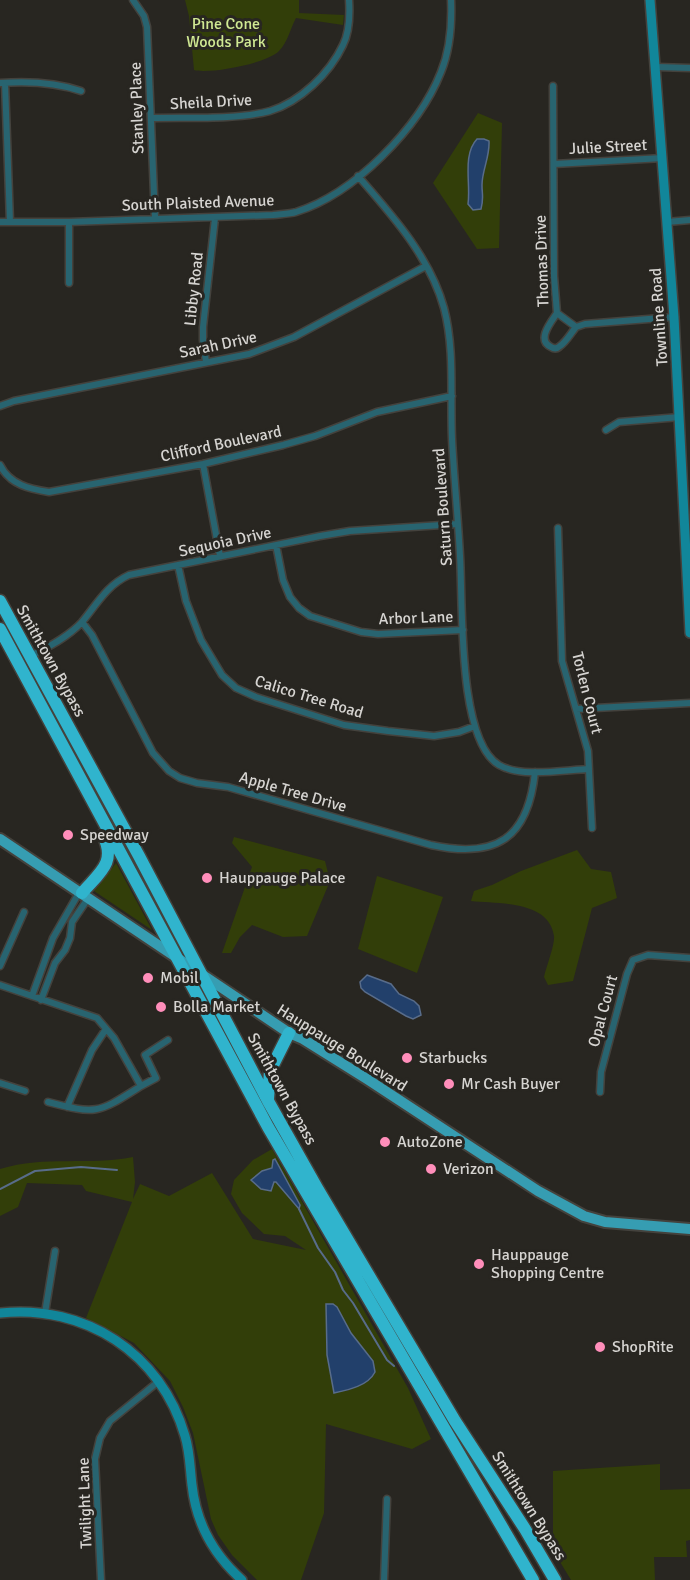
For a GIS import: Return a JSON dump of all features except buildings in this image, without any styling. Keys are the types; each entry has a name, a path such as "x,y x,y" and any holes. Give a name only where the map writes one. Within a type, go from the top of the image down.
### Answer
{"highway":[{"name":"Smithtown Bypass","path":"0,602 268,1101 455,1421 555,1580"},
{"name":"Smithtown Bypass","path":"0,629 268,1127 532,1577"},
{"path":"83,894 109,858 109,849 87,800 88,792"},
{"path":"268,1101 270,1071 289,1033"}],"main road":[{"name":"Hauppauge Boulevard","path":"0,838 289,1033 367,1079 538,1191 584,1216 605,1222 690,1228"},
{"path":"667,1227 690,1237"}],"street":[{"name":"Stanley Place","path":"133,0 144,15 147,27 155,218"},
{"name":"Sheila Drive","path":"151,118 247,116 271,111 290,102 315,83 332,65 344,43 350,18 349,0"},
{"name":"South Plaisted Avenue","path":"0,222 215,218 295,212 335,192 358,176 389,149 413,123 442,70 448,47 451,0"},
{"name":"Townline Road","path":"650,0 657,67 687,502 690,633"},
{"path":"657,67 690,68"},
{"path":"10,222 2,83 28,82 63,85 81,91"},
{"name":"Thomas Drive","path":"553,86 554,276 557,313 576,327"},
{"name":"Julie Street","path":"554,164 663,158"},
{"name":"Saturn Boulevard","path":"358,176 411,242 426,266 445,312 450,351 452,437 466,678 475,726 485,748 499,765 513,770 535,772 589,769"},
{"name":"Libby Road","path":"206,362 203,327 215,218"},
{"path":"667,222 690,220"},
{"path":"69,222 69,283"},
{"name":"Sarah Drive","path":"0,406 14,401 249,354 294,337 426,266"},
{"path":"557,313 544,333 544,340 548,346 555,348 561,346 576,327 585,324 674,317"},
{"name":"Clifford Boulevard","path":"0,465 15,482 30,489 49,492 203,464 283,445 377,412 452,396"},
{"path":"606,430 619,422 680,417"},
{"path":"203,464 220,556"},
{"name":"Sequoia Drive","path":"30,657 57,642 82,622 107,589 119,579 129,575 350,531 457,524"},
{"name":"Torlen Court","path":"558,528 562,661 588,751 592,828"},
{"name":"Arbor Lane","path":"276,545 283,580 290,597 310,616 370,633 463,630"},
{"name":"Calico Tree Road","path":"178,565 186,601 201,640 222,675 236,688 256,697 345,724 388,732 434,736 459,732 475,726"},
{"name":"Apple Tree Drive","path":"82,622 92,635 153,753 168,771 180,778 228,787 431,845 456,850 474,850 487,848 505,838 519,826 528,812 535,772"},
{"path":"576,709 690,703"},
{"path":"32,996 50,948 83,894"},
{"path":"41,999 55,963 70,938 72,922 83,894"},
{"path":"0,966 24,912"},
{"path":"50,948 62,954"},
{"name":"Opal Court","path":"600,1092 601,1072 627,974 633,960 648,955 690,958"},
{"path":"0,985 96,1017 114,1038 141,1086"},
{"path":"67,1107 92,1050 106,1029"},
{"path":"48,1102 80,1111 96,1111 111,1105 156,1078 145,1055 168,1040"},
{"path":"0,1083 25,1091"},
{"path":"45,1313 55,1251"},
{"path":"0,1313 45,1313 69,1318 104,1331 139,1357 160,1380 186,1437 192,1487 204,1531 216,1551 242,1580"},
{"name":"Twilight Lane","path":"101,1580 95,1459 100,1438 110,1421 160,1380"},
{"path":"384,1580 387,1499"}],"green space":[{"name":"Pine Cone Woods Park","path":"185,0 299,0 299,13 344,15 343,25 296,18 285,44 272,56 237,67 212,71 194,70 189,16"},
{"path":"478,113 502,123 499,248 477,249 433,183","holes":["489,141 482,179 481,209 469,195 469,158"]},
{"path":"234,837 325,861 330,881 307,936 283,937 252,925 240,937 231,953 222,953 252,867 232,843"},
{"path":"577,850 591,869 611,872 617,898 592,908 573,981 548,985 544,977 554,936 550,924 543,916 521,906 471,901 474,891"},
{"path":"116,863 152,930 94,891"},
{"path":"377,876 443,897 417,973 358,949"},
{"path":"272,1149 408,1388 431,1439 412,1449 326,1424 324,1513 301,1580 257,1580 232,1555 218,1535 211,1519 193,1433 170,1381 134,1343 86,1318 132,1202 86,1191 82,1185 27,1183 18,1207 0,1216 0,1169 34,1162 100,1161 133,1157 135,1182 133,1199 140,1184 169,1196 212,1173 253,1239 306,1250 285,1236 264,1234 242,1213 231,1194 234,1180 253,1160","holes":["337,1307 351,1333 373,1361 375,1372 370,1380 347,1391 330,1370 327,1355 326,1311"]},
{"path":"660,1464 660,1490 690,1489 690,1540 686,1541 687,1557 654,1557 655,1580 571,1580 548,1542 553,1536 553,1471"}],"water":[{"path":"477,139 489,141 489,147 482,179 481,209 473,210 468,204 468,161 472,146"},
{"path":"367,975 391,984 399,994 414,1001 419,1006 421,1015 413,1019 365,992 360,982"},
{"path":"275,1159 300,1205 299,1209 276,1182 271,1191 261,1189 251,1180 262,1171 272,1168"},
{"path":"326,1304 333,1304 337,1307 351,1333 373,1361 375,1372 363,1384 334,1393 327,1355"}],"waterway":[{"path":"0,1189 35,1171 81,1167 117,1170"},
{"path":"299,1209 318,1248 335,1272 343,1290 387,1360 394,1366"}],"place":[{"name":"Speedway","path":"68,835"},
{"name":"Hauppauge Palace","path":"207,878"},
{"name":"Mobil","path":"148,978"},
{"name":"Bolla Market","path":"161,1007"},
{"name":"Starbucks","path":"407,1058"},
{"name":"Mr Cash Buyer","path":"449,1084"},
{"name":"AutoZone","path":"385,1142"},
{"name":"Verizon","path":"431,1169"},
{"name":"Hauppauge Shopping Centre","path":"479,1264"},
{"name":"ShopRite","path":"600,1347"}]}
